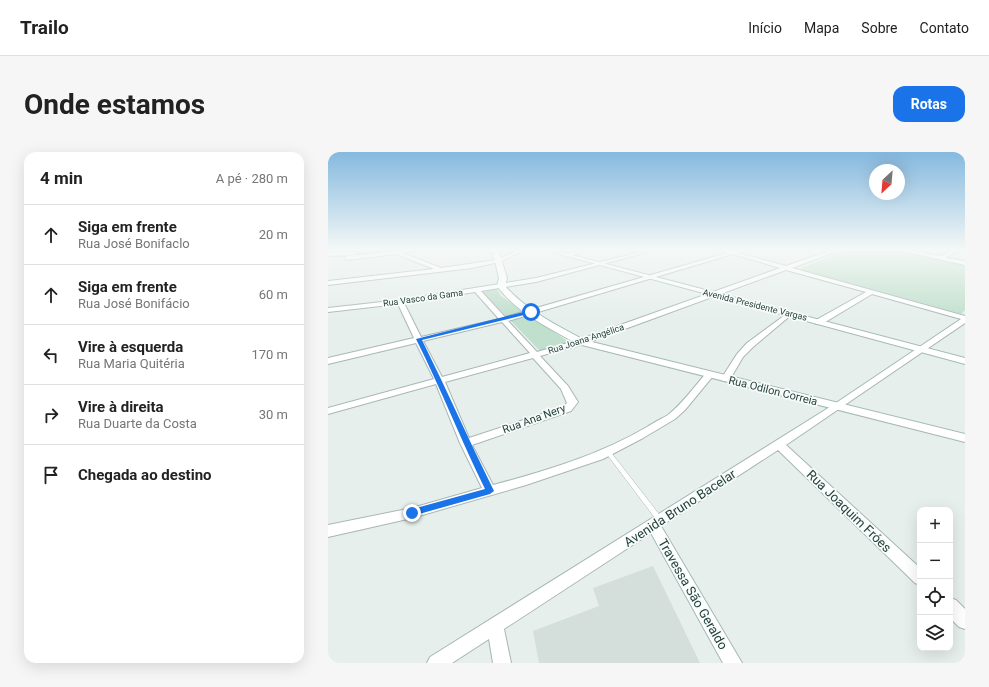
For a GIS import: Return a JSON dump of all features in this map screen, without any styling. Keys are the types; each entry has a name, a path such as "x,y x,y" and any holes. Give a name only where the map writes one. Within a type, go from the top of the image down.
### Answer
{"main road":[{"path":"501,273 503,278 501,286"},
{"name":"Avenida Presidente Vargas","path":"633,273 965,361"},
{"name":"Rua Odilon Correia","path":"501,286 509,296 531,312 581,342 965,438"}],"street":[{"path":"328,283 415,273"},
{"name":"Rua Vasco da Gama","path":"328,310 400,302 477,290 536,280 565,273"},
{"path":"328,361 503,320 663,273"},
{"name":"Rua Joana Angélica","path":"328,412 581,342 769,273"},
{"path":"805,273 965,319"},
{"name":"Rua Ana Nery","path":"466,443 567,409 573,402 565,388 477,290"},
{"path":"819,322 872,292"},
{"path":"400,302 440,382 466,443 490,491"},
{"path":"726,379 740,356 750,344 789,314"},
{"name":"Avenida Bruno Bacelar","path":"436,663 837,407 965,319"},
{"path":"328,530 412,513 522,482 608,452 657,426 670,417 681,408 710,374"},
{"name":"Rua Joaquim Fróes","path":"779,444 917,575"},
{"name":"Travessa São Geraldo","path":"657,523 733,663"},
{"path":"953,609 965,621"},
{"path":"495,626 502,663"}],"lane":[{"path":"608,452 657,523"}],"shaded area":[{"path":"653,566 700,663 539,663 533,631 599,606 593,588"}],"green space":[{"path":"813,273 965,273 965,310 961,314"},
{"path":"497,289 501,296 524,312 506,316 483,292"},
{"path":"530,315 570,343 541,352 510,320"}],"route":[{"path":"412,513 490,491 466,443 440,382 419,339 503,320 531,312"}]}
